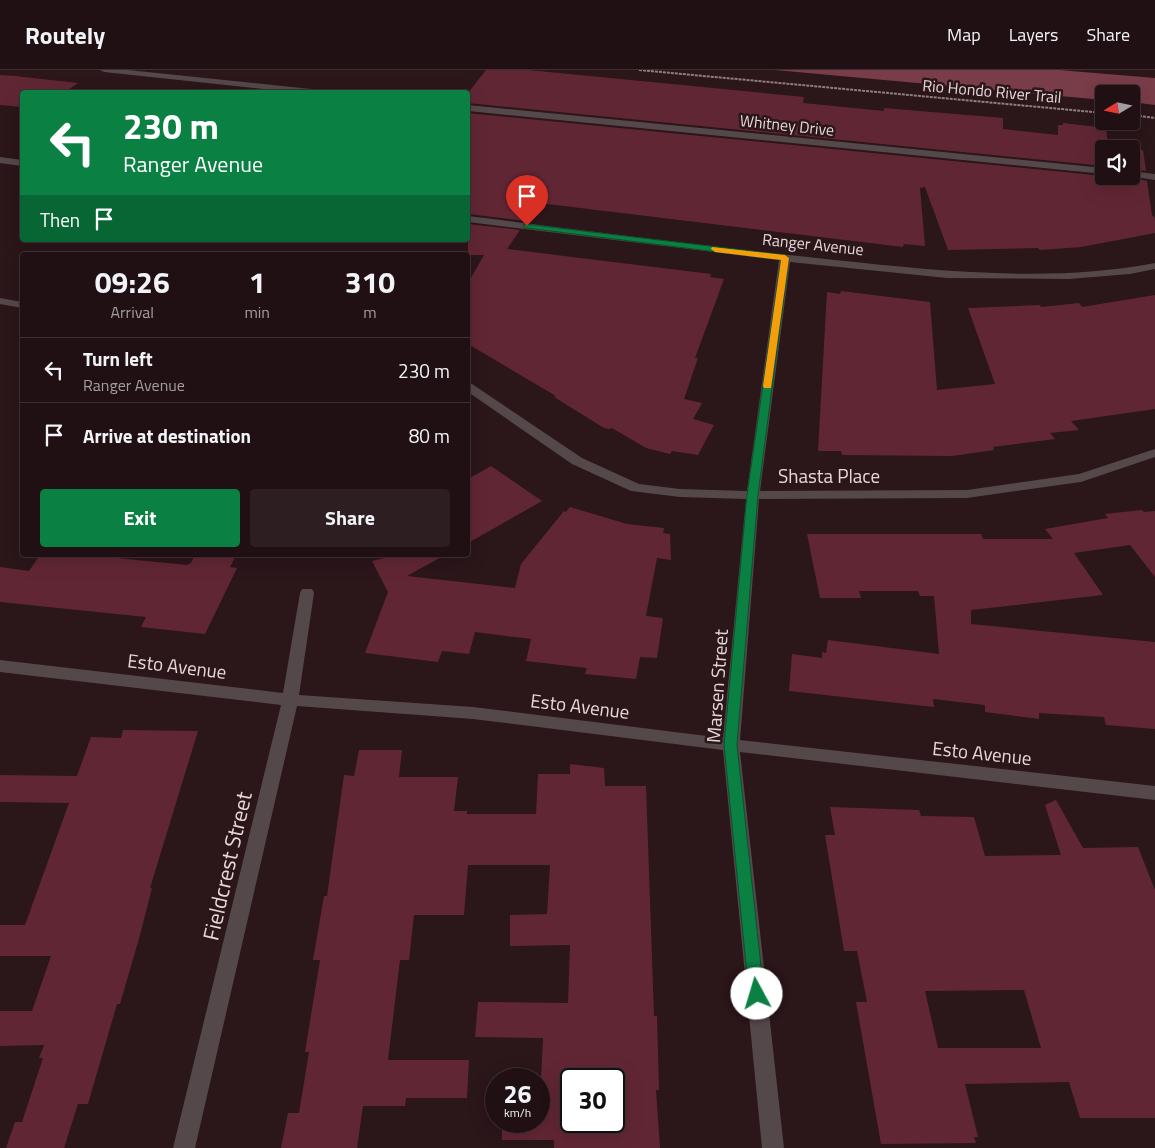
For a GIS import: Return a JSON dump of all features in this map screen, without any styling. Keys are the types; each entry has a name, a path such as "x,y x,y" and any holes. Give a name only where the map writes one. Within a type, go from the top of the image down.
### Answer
{"street":[{"path":"104,70 292,90"},
{"name":"Whitney Drive","path":"470,108 1095,170"},
{"path":"0,160 20,163"},
{"path":"1140,176 1155,178"},
{"name":"Ranger Avenue","path":"470,219 785,258 947,275 1069,276 1130,271 1155,266"},
{"name":"Marsen Street","path":"773,1148 731,745 752,495 785,258"},
{"path":"0,302 20,305"},
{"name":"Shasta Place","path":"470,388 577,461 636,488 680,493 752,495 967,494 1080,478 1155,453"},
{"name":"Fieldcrest Street","path":"184,1148 290,700 307,592"},
{"name":"Esto Avenue","path":"0,666 290,700 473,713 731,745 1155,793"}],"path":[{"name":"Rio Hondo River Trail","path":"639,70 1095,112"},
{"path":"1140,116 1155,118"}],"shaded area":[{"path":"775,70 1059,70 1155,78 1155,105 1140,103 1140,85 1095,85 1095,99"}],"building":[{"path":"486,70 528,70 804,97 803,103 884,111 884,108 1003,118 1003,129 1058,135 1058,125 1063,125 1063,123 1095,127 1095,130 1106,130 1107,140 1095,140 1095,165 470,103 470,90"},
{"path":"0,75 78,83 68,90 20,90 20,107 0,105"},
{"path":"470,113 1095,175 1095,185 1140,185 1140,179 1147,181 1152,215 1155,218 1155,233 1081,247 1040,250 1038,248 948,250 925,187 920,188 925,246 904,244 903,247 539,203 526,221 470,214"},
{"path":"1140,150 1143,150 1146,171 1140,170"},
{"path":"470,224 520,230 507,249 711,274 710,277 724,279 695,358 698,358 684,399 702,403 693,419 714,425 698,455 672,451 670,454 646,448 612,428 604,428 554,397 556,396 470,345 470,280 484,255 470,255 470,252 468,252"},
{"path":"841,291 930,302 937,390 995,384 968,308 1040,305 1041,307 1079,303 1082,307 1155,295 1155,409 1071,421 1079,430 1050,433 1055,439 993,447 994,450 952,456 842,455 841,451 818,451 827,292 840,294"},
{"path":"491,466 542,501 470,542 470,478"},
{"path":"570,507 627,524 664,528 663,533 670,534 671,560 657,558 646,616 663,618 657,658 640,657 636,679 585,674 587,668 526,661 531,639 475,632 469,654 442,651 438,662 365,653 388,592 372,561 388,557 441,557 407,576 515,588 521,564 564,511 566,512"},
{"path":"1142,510 1144,512 1155,511 1155,577 1130,545 1074,553 1103,595 971,610 971,624 1155,642 1155,729 1106,725 1104,717 1039,713 1039,719 985,712 985,705 933,699 934,707 789,691 792,654 822,658 822,652 826,653 828,640 939,654 934,596 920,596 918,591 859,591 861,598 820,598 807,534 981,534 983,539 1053,539 1045,529 1108,518 1105,514"},
{"path":"39,557 107,557 187,565 191,563 194,557 235,557 230,567 237,568 205,634 141,627 146,617 0,602 0,567 29,571"},
{"path":"123,730 198,731 150,888 152,888 140,935 120,1004 117,1004 88,1104 78,1104 64,1148 6,1148 15,1122 22,1122 43,1058 39,1058 44,1045 0,1046 0,1011 32,1011 51,956 0,956 0,925 25,925 69,803 0,802 0,775 77,776 91,737 121,738"},
{"path":"359,750 402,750 399,777 458,777 454,811 467,811 467,814 536,814 538,774 570,774 570,764 604,768 605,786 646,786 654,1016 657,1016 659,1090 656,1090 660,1148 554,1148 554,1140 502,1140 502,1133 550,1133 550,1068 542,1068 543,1038 475,1037 478,1002 568,1003 570,945 510,946 510,915 547,914 550,865 468,865 464,915 414,915 409,960 400,960 388,1060 469,1060 467,1098 406,1098 405,1106 363,1106 357,1148 281,1148 288,1113 299,1113 309,1052 305,1052 320,960 313,960 324,896 327,896 344,775 354,776"},
{"path":"1056,800 1083,848 1138,847 1155,890 1155,1118 1080,1118 1069,1082 965,1084 978,1137 974,1137 976,1143 881,1144 856,1002 867,1002 857,951 844,951 825,835 835,835 830,807 919,810 921,816 974,817 985,856 1061,855 1045,805","holes":["1024,990 1041,1048 938,1048 925,991"]}],"slow traffic":[{"path":"715,249 785,258 768,386"}],"route":[{"path":"527,226 785,258 752,495 731,745 757,994"}]}
